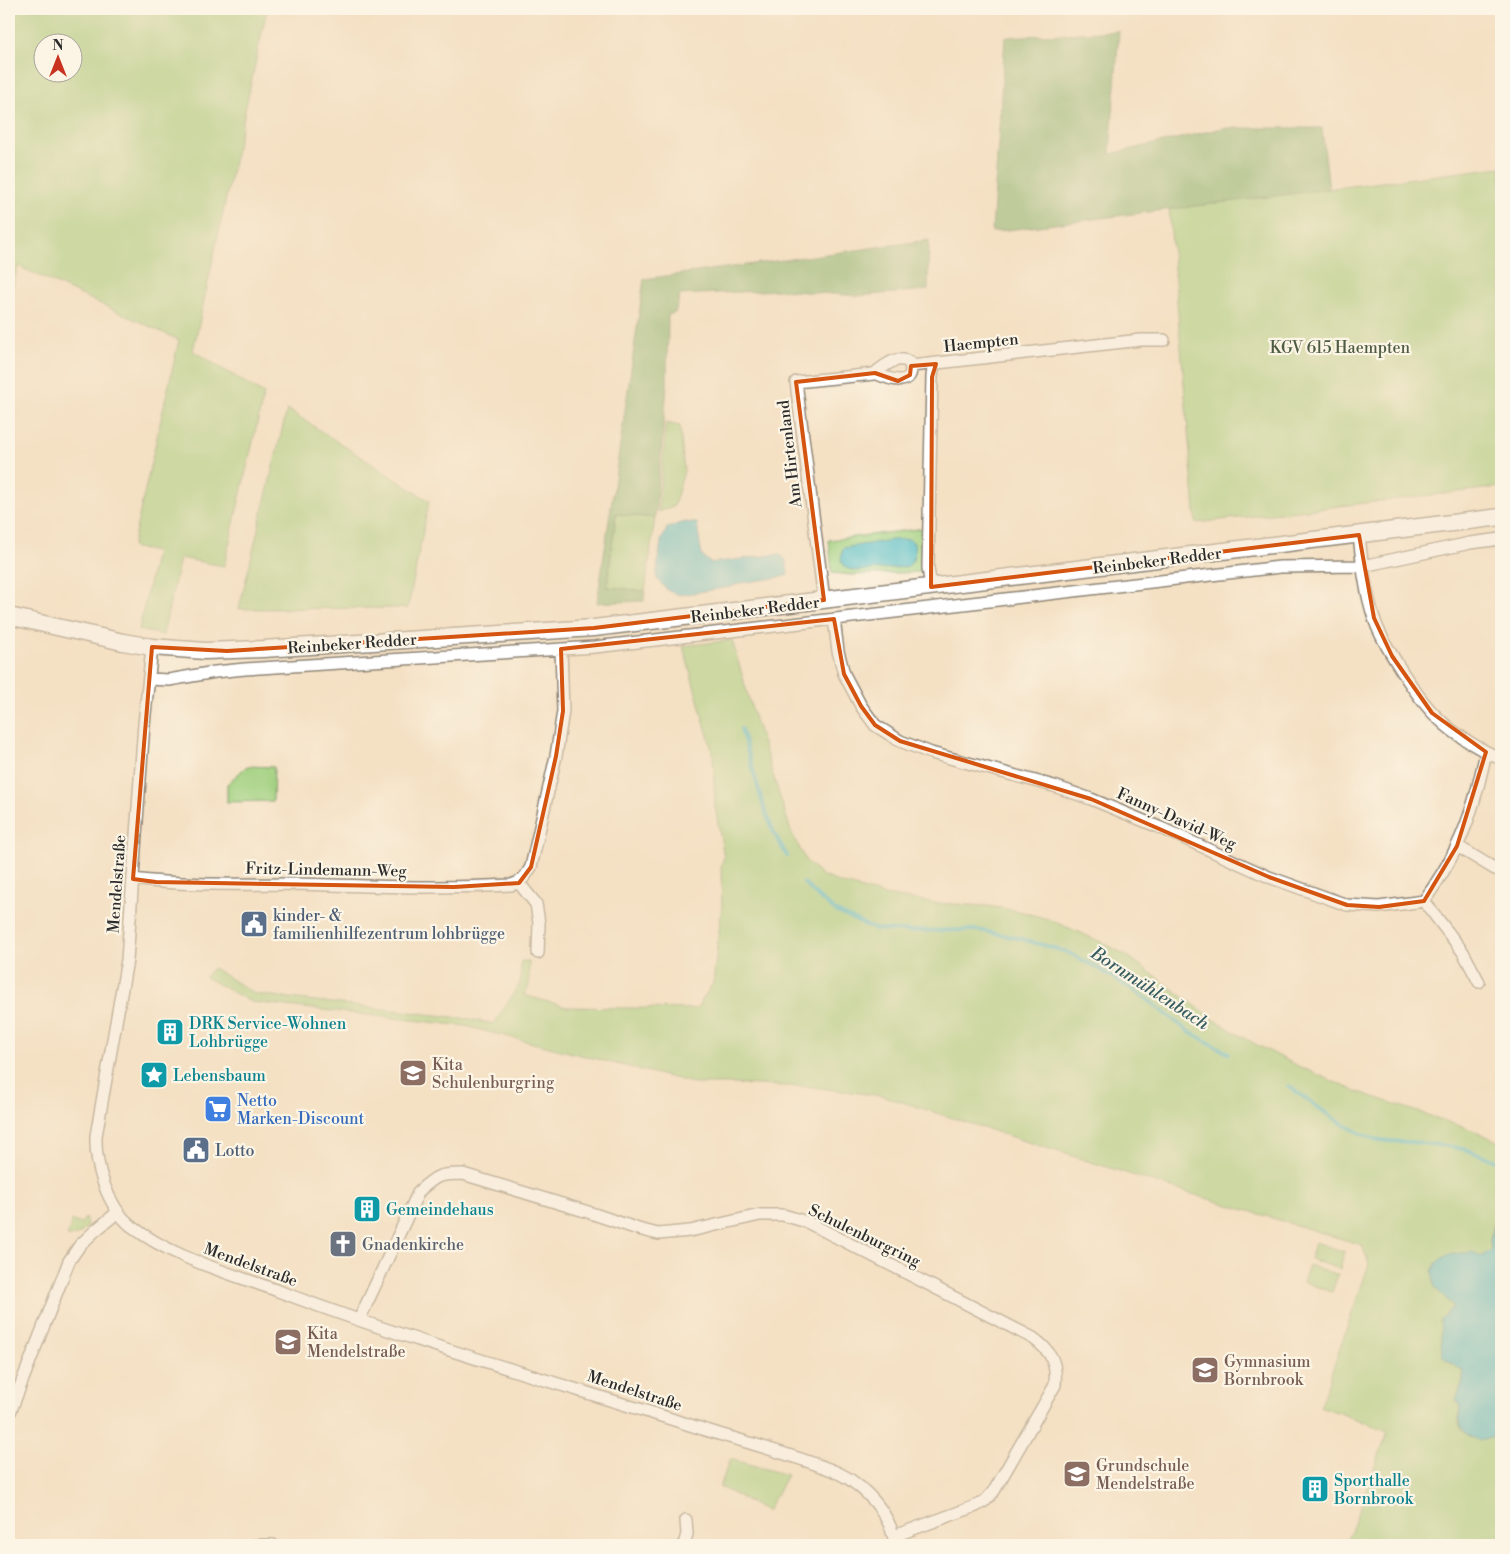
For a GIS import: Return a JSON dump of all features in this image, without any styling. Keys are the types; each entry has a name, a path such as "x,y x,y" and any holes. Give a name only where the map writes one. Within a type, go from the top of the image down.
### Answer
{"main road":[{"name":"Reinbeker Redder","path":"9,616 152,647 227,651 594,628 1501,517"}],"street":[{"name":"Haempten","path":"931,587 928,568 933,368 936,364 1141,340 1164,340"},
{"name":"Am Hirtenland","path":"824,600 796,382 874,374 898,381 910,375 911,366 906,360 900,359 884,366 874,374"},
{"name":"Am Hirtenland","path":"911,366 936,364"},
{"path":"1359,535 1366,586 1374,618 1392,656 1409,683 1432,713 1455,732 1486,752 1501,759"},
{"name":"Reinbeker Redder","path":"149,679 169,680 245,669 605,646 1280,567 1363,566 1470,543 1501,540"},
{"name":"Fanny-David-Weg","path":"834,619 838,651 844,674 861,706 875,725 900,741 931,753 1054,786 1091,799 1161,828 1269,877 1348,905 1380,907 1424,901"},
{"name":"Mendelstraße","path":"152,647 144,724 127,960 96,1136 97,1159 106,1186 118,1212 131,1226 167,1248 201,1263 359,1320 834,1471 852,1481 878,1507 888,1522 895,1541"},
{"path":"538,953 539,923 536,904 519,883 531,867 556,756 563,711 561,650"},
{"path":"1479,982 1462,952 1424,901 1446,868 1457,846 1479,784 1486,752"},
{"path":"1457,846 1495,869 1501,870"},
{"name":"Fritz-Lindemann-Weg","path":"133,879 201,884 454,887 511,885 519,883"},
{"name":"Schulenburgring","path":"359,1320 419,1192 436,1176 464,1174 658,1234 690,1231 760,1215 784,1215 807,1222 1033,1338 1042,1345 1052,1359 1056,1378 1055,1385 994,1491 986,1500 976,1506 895,1541"},
{"path":"9,1415 69,1261 80,1244 118,1212"},
{"path":"684,1545 687,1534 686,1520"},
{"path":"255,1545 273,1545"}],"highlighted area":[{"path":"936,364 932,377 931,587 1359,535 1374,618 1392,656 1432,713 1486,752 1457,846 1424,901 1379,907 1347,905 1269,877 1091,799 900,741 875,725 861,706 844,674 834,619 561,649 563,711 556,756 531,867 519,883 454,887 156,882 133,879 152,647 227,651 594,628 824,600 796,382 875,373 898,381 910,375 911,366"}],"green space":[{"path":"9,9 267,9 193,351 264,394 224,566 180,558 163,635 139,630 156,552 132,547 179,340 18,266 9,302"},
{"path":"1119,31 1110,154 1223,128 1322,128 1329,189 992,232 1005,37"},
{"name":"KGV 615 Haempten","path":"1501,167 1501,487 1196,523 1169,209"},
{"path":"929,240 928,290 858,296 780,290 680,295 675,313 668,315 667,387 655,518 616,514 607,587 645,591 644,601 597,603 644,279"},
{"path":"287,409 429,501 408,608 239,609"},
{"path":"666,423 680,426 684,471 674,506 658,512"},
{"path":"616,514 655,518 645,591 607,587"},
{"path":"926,528 921,536 922,572 852,575 832,573 829,540"},
{"path":"732,640 791,831 806,861 821,875 840,883 884,895 936,903 988,906 1019,911 1048,919 1104,943 1129,957 1215,1020 1244,1038 1298,1066 1353,1090 1478,1132 1501,1143 1501,1219 1495,1220 1490,1241 1492,1250 1481,1257 1447,1255 1435,1288 1454,1306 1445,1359 1464,1372 1456,1400 1460,1405 1460,1425 1463,1431 1472,1437 1484,1439 1501,1435 1501,1545 1346,1545 1388,1431 1320,1406 1369,1264 1362,1245 1179,1190 883,1096 811,1087 697,1084 465,1026 251,1002 205,977 213,968 255,994 470,1019 494,1024 520,983 521,961 529,961 529,986 524,995 567,1007 696,1009 713,983 722,905 721,866 724,857 715,806 713,754 683,646"},
{"path":"247,766 274,767 273,801 227,802 227,784"},
{"path":"85,1218 87,1228 75,1236 67,1236 72,1220 81,1224"},
{"path":"1315,1242 1345,1252 1340,1269 1310,1259"},
{"path":"1309,1265 1338,1275 1332,1292 1303,1282"},
{"path":"730,1459 787,1475 767,1511 720,1487"}],"water":[{"path":"684,522 697,523 702,556 711,563 779,554 786,560 788,575 680,595 668,591 656,578 661,541 667,528"},
{"path":"909,539 914,543 915,553 907,567 856,571 846,568 841,560 843,548"},
{"path":"1501,1219 1501,1435 1480,1441 1469,1435 1460,1423 1460,1405 1456,1400 1464,1372 1442,1355 1440,1320 1454,1306 1435,1288 1432,1271 1437,1262 1447,1255 1472,1252 1481,1257 1491,1250 1490,1241 1495,1220"}],"waterway":[{"name":"Bornmühlenbach","path":"741,729 764,808 774,833 787,856"},
{"name":"Bornmühlenbach","path":"804,883 837,912 874,929 901,931 978,930 1022,939 1067,952 1143,996 1188,1031 1228,1053"},
{"name":"Bornmühlenbach","path":"1288,1086 1330,1116 1354,1130 1375,1139 1422,1143 1468,1150 1501,1164"}],"place":[{"name":"kinder- & familienhilfezentrum lohbrügge","path":"254,924"},
{"name":"DRK Service-Wohnen Lohbrügge","path":"170,1032"},
{"name":"Kita Schulenburgring","path":"413,1073"},
{"name":"Lebensbaum","path":"154,1075"},
{"name":"Netto Marken-Discount","path":"218,1109"},
{"name":"Lotto","path":"196,1150"},
{"name":"Gemeindehaus","path":"367,1209"},
{"name":"Gnadenkirche","path":"343,1244"},
{"name":"Kita Mendelstraße","path":"288,1342"},
{"name":"Gymnasium Bornbrook","path":"1205,1370"},
{"name":"Grundschule Mendelstraße","path":"1077,1474"},
{"name":"Sporthalle Bornbrook","path":"1315,1489"}]}
